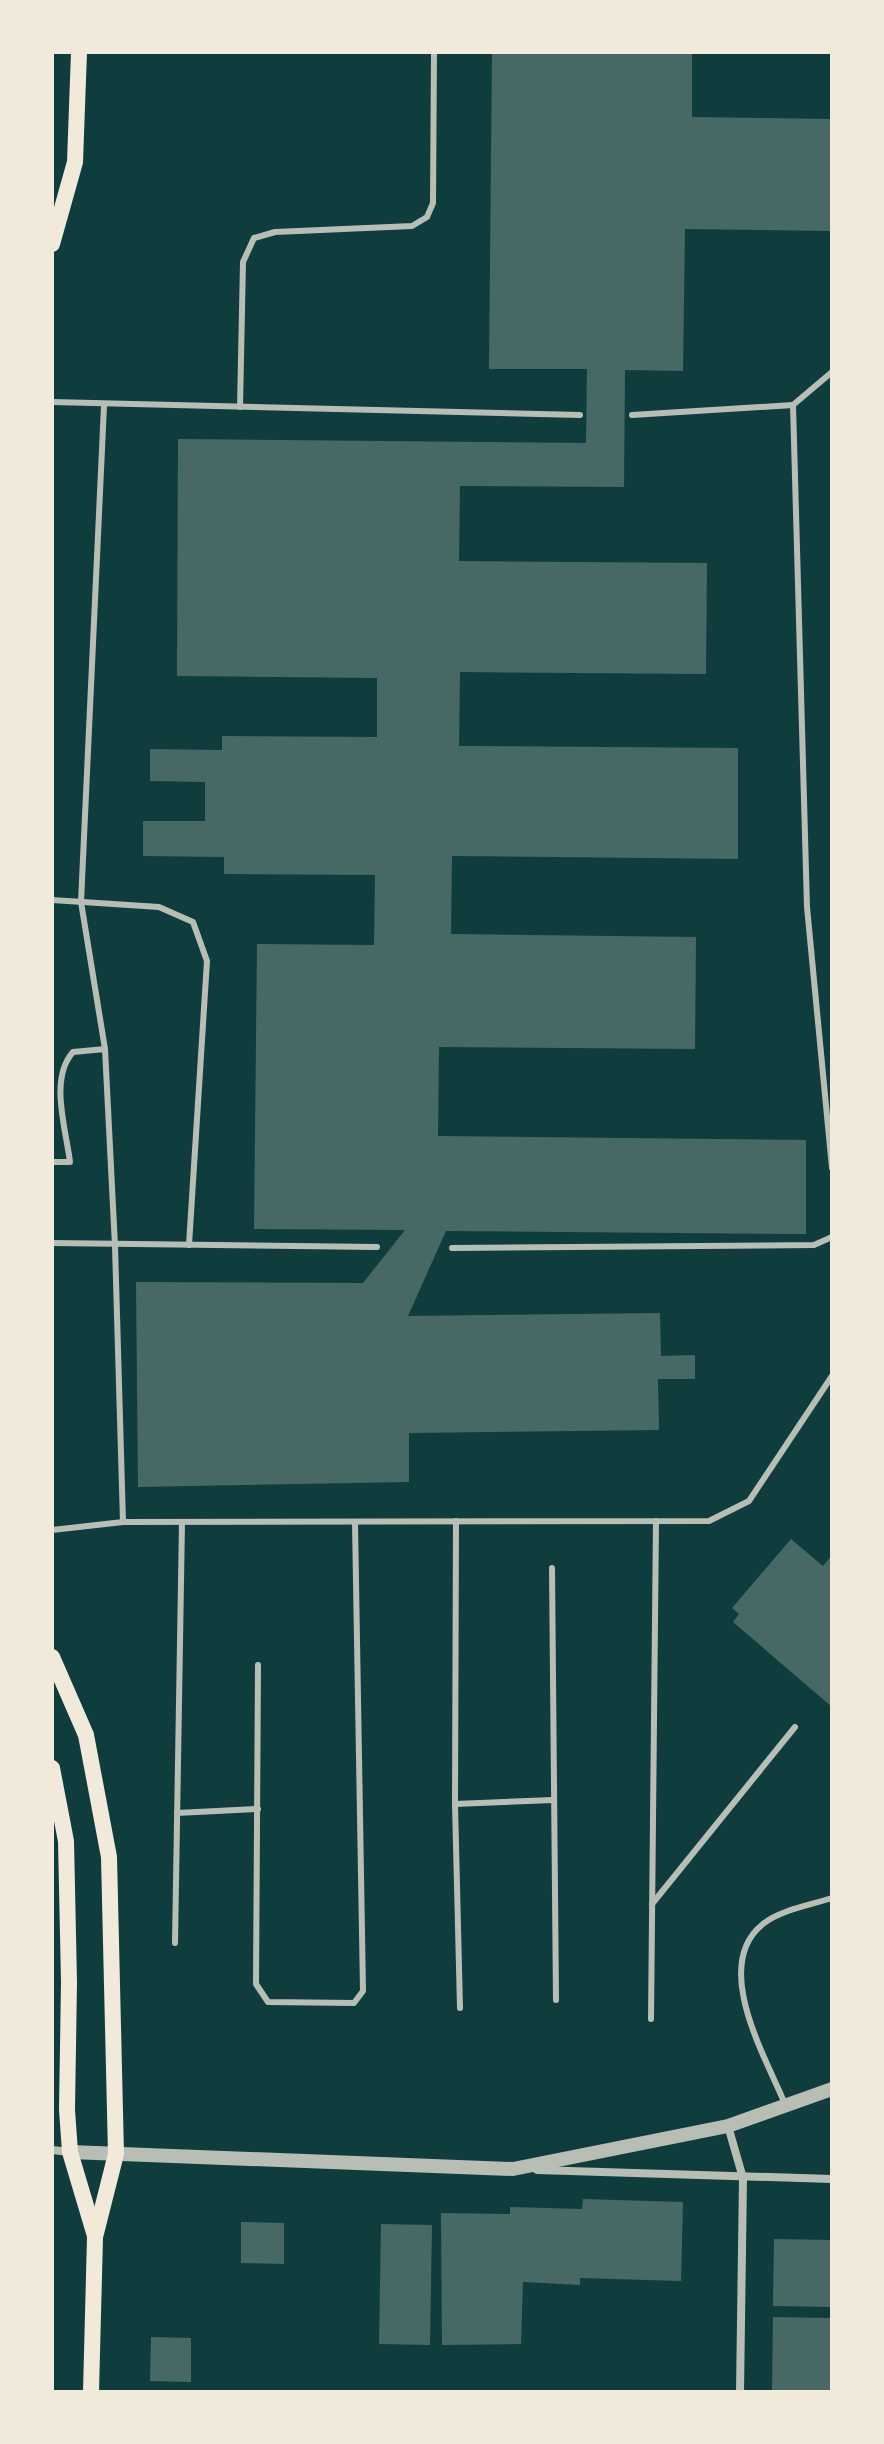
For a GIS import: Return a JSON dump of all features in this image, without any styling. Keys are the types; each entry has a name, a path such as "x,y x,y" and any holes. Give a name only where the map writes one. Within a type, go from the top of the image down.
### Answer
{"main road":[{"path":"52,244 57,215 75,162 79,52"},
{"path":"52,1657 86,1735 109,1857 116,2154 95,2237 91,2392"},
{"path":"52,1768 66,1841 69,1982 65,2067 70,2152 95,2237"}],"street":[{"path":"513,2169 728,2126 786,2108 832,2089"},
{"path":"728,2126 743,2178 740,2392"},
{"path":"52,2150 832,2179"}],"lane":[{"path":"240,407 243,262 254,238 275,232 412,226 427,217 433,203 434,52"},
{"path":"632,415 793,405 832,372"},
{"path":"52,402 104,406 580,415"},
{"path":"793,405 807,907 832,1168"},
{"path":"104,406 81,902 105,1049 115,1246 123,1522"},
{"path":"52,900 159,907 193,922 207,961 189,1245"},
{"path":"52,1162 70,1162 60,1084 64,1062 73,1052 105,1049"},
{"path":"452,1248 814,1245 832,1237"},
{"path":"52,1243 377,1247"},
{"path":"52,1530 123,1522 709,1521 749,1501 832,1376"},
{"path":"456,1521 455,1804 460,2008"},
{"path":"651,2019 656,1521"},
{"path":"175,1943 182,1522"},
{"path":"258,1665 256,1984 268,2002 354,2003 363,1991 355,1523"},
{"path":"552,1568 556,2000"},
{"path":"652,1904 795,1727"},
{"path":"455,1804 553,1800"},
{"path":"177,1813 258,1809"},
{"path":"786,2108 751,2021 742,1986 740,1957 750,1936 766,1921 832,1898"}],"building":[{"path":"492,52 692,52 692,117 832,119 832,231 685,229 683,371 625,370 624,487 460,486 459,561 707,563 706,674 460,672 459,746 738,748 738,859 452,856 451,934 696,937 695,1049 439,1047 438,1136 806,1140 806,1234 446,1231 408,1316 660,1313 661,1356 695,1355 695,1379 658,1379 659,1430 409,1433 409,1482 138,1487 136,1282 363,1283 405,1230 254,1229 257,944 374,945 375,875 224,874 224,857 143,856 143,821 205,821 205,782 150,781 150,749 222,750 222,736 377,737 377,678 177,676 178,439 586,443 587,369 489,369"},
{"path":"791,1539 823,1566 832,1555 832,1707 733,1622 739,1614 732,1608"},
{"path":"583,2199 683,2202 681,2281 580,2278 580,2285 523,2282 521,2344 442,2345 441,2213 510,2214 510,2207 582,2209"},
{"path":"241,2222 284,2223 284,2264 241,2263"},
{"path":"381,2224 432,2225 430,2345 379,2344"},
{"path":"774,2239 832,2240 832,2307 773,2306"},
{"path":"773,2317 832,2318 832,2392 772,2391"},
{"path":"151,2337 191,2338 191,2382 150,2381"}]}
